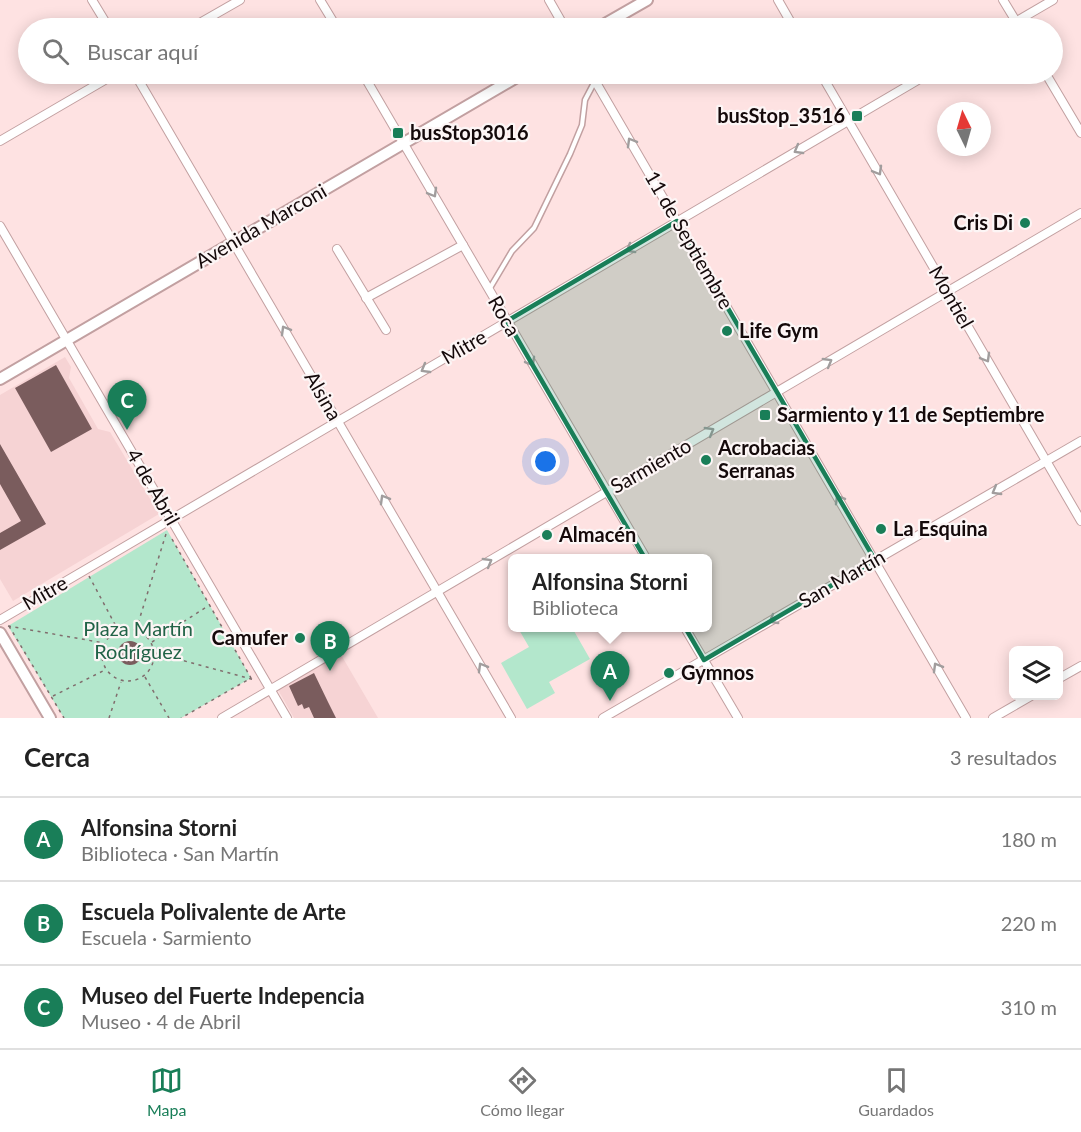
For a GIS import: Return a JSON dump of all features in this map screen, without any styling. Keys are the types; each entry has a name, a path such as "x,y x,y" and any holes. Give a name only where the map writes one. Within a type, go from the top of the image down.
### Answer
{"main road":[{"path":"616,18 647,0"},
{"name":"Avenida Marconi","path":"0,379 505,84"},
{"path":"4,629 50,718"}],"street":[{"path":"92,0 103,18"},
{"path":"208,18 240,0"},
{"path":"320,0 331,18"},
{"path":"549,0 559,18"},
{"path":"778,0 788,18"},
{"path":"1003,0 1014,18"},
{"path":"1028,18 1053,0"},
{"path":"0,141 98,84"},
{"name":"Alsina","path":"141,84 511,718"},
{"name":"Roca","path":"369,84 643,554"},
{"name":"11 de Septiembre","path":"597,84 966,718"},
{"name":"Montiel","path":"827,84 1081,521"},
{"name":"Mitre","path":"0,622 911,84"},
{"path":"1052,84 1081,133"},
{"name":"Sarmiento","path":"222,718 1081,213"},
{"name":"4 de Abril","path":"0,226 287,718"},
{"path":"366,298 463,245"},
{"path":"337,249 386,330"},
{"name":"San Martín","path":"603,718 1081,441"},
{"path":"688,632 738,718"},
{"path":"1063,677 1081,666"},
{"path":"993,718 1024,700"}],"lane":[{"path":"489,290 512,251 534,228 582,125 585,100 591,84"}],"path":[{"path":"167,530 251,678"},
{"path":"157,536 167,530"},
{"path":"136,630 167,530"},
{"path":"89,576 119,631"},
{"path":"151,642 209,605"},
{"path":"4,629 18,619"},
{"path":"0,622 64,718"},
{"path":"4,629 105,644"},
{"path":"136,630 151,642 154,653 150,670 137,680 121,681 106,670 102,652 105,644 119,631 136,630"},
{"path":"154,653 251,678 271,689"},
{"path":"52,697 106,670"},
{"path":"144,676 169,718"},
{"path":"181,718 251,678"},
{"path":"110,718 121,681"}],"highlighted area":[{"path":"677,221 875,560 704,660 507,321"}],"shaded area":[{"path":"65,357 71,367 69,378 98,429 110,432 159,514 13,601 0,579 0,395"},
{"path":"340,653 378,718 294,718 277,688"}],"green space":[{"name":"Plaza Martín Rodríguez","path":"167,530 251,678 181,718 64,718 8,626"},
{"path":"520,632 575,632 590,659 549,682 555,693 527,709 501,663 529,647"}],"building":[{"path":"56,365 92,429 51,452 15,388"},
{"path":"0,444 46,524 0,550 0,533 21,521 0,484"},
{"path":"130,641 135,642 141,648 141,658 135,664 130,665 125,664 119,658 118,653 119,648 125,642"},
{"path":"314,673 336,718 314,718 309,707 304,709 302,704 298,706 289,686"}],"place":[{"name":"busStop_3516","path":"857,116"},
{"name":"busStop3016","path":"398,133"},
{"name":"Cris Di","path":"1025,223"},
{"name":"Life Gym","path":"727,331"},
{"name":"Sarmiento y 11 de Septiembre","path":"765,415"},
{"name":"Museo del Fuerte Indepencia","path":"127,430"},
{"name":"Acrobacias Serranas","path":"706,460"},
{"name":"La Esquina","path":"881,529"},
{"name":"Almacén","path":"547,535"},
{"name":"Camufer","path":"300,638"},
{"name":"Escuela Polivalente de Arte","path":"330,671"},
{"name":"Gymnos","path":"669,673"},
{"name":"Alfonsina Storni","path":"610,701"}]}
